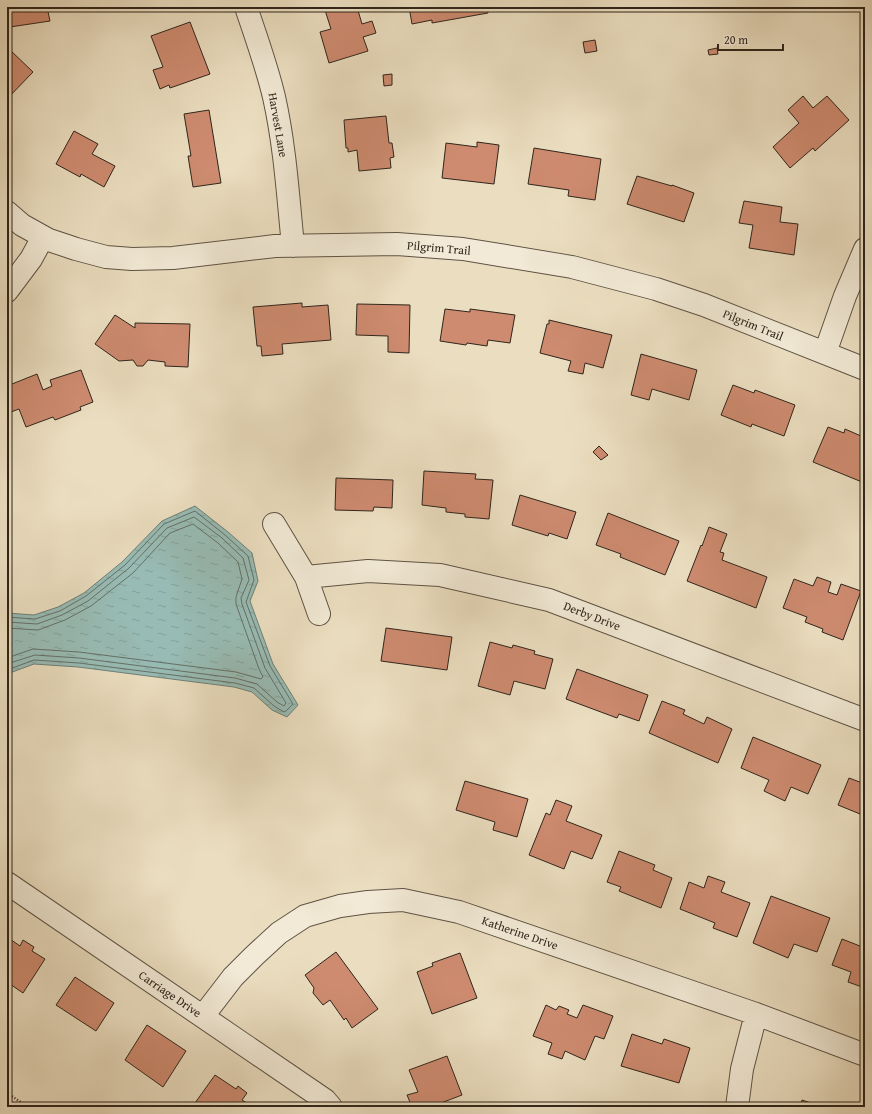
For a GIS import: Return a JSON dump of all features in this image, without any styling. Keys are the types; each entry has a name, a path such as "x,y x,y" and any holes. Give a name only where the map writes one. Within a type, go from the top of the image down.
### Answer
{"street":[{"name":"Harvest Lane","path":"246,7 274,97 282,137 293,246"},
{"name":"Pilgrim Trail","path":"7,212 22,225 43,237 76,249 106,257 132,259 173,258 275,246 397,244 463,249 572,267 656,289 704,305 865,369"},
{"path":"7,290 31,259 43,237"},
{"path":"825,353 845,296 865,249"},
{"path":"274,524 306,577 319,614"},
{"name":"Derby Drive","path":"306,577 368,571 440,575 549,600 865,720"},
{"name":"Carriage Drive","path":"7,883 325,1100 331,1107"},
{"name":"Katherine Drive","path":"203,1016 233,977 254,956 279,933 305,916 340,906 368,902 403,900 459,912 756,1014 865,1055"},
{"path":"736,1107 742,1069 756,1014"}],"path":[{"path":"7,1093 28,1107"}],"water":[{"path":"195,506 252,553 258,581 250,601 273,664 298,705 287,717 272,710 252,692 234,687 78,667 34,664 7,674 7,613 34,615 58,607 84,593 122,562 162,521"}],"building":[{"path":"7,7 47,7 50,21 10,27"},
{"path":"324,7 357,7 362,24 372,21 376,33 363,37 368,51 329,63 320,32 331,29"},
{"path":"409,7 487,7 488,13 432,23 432,20 412,24"},
{"path":"190,22 210,74 170,88 169,85 160,89 153,70 163,67 151,36"},
{"path":"595,40 597,51 585,53 583,42"},
{"path":"8,48 33,72 7,99 7,49"},
{"path":"717,48 718,54 709,55 708,50"},
{"path":"392,74 392,85 384,86 383,75"},
{"path":"803,96 813,108 827,96 849,120 815,151 813,148 790,168 773,147 799,123 788,110"},
{"path":"209,110 221,183 193,187 188,156 191,156 184,114"},
{"path":"386,116 389,143 392,143 394,157 390,158 391,168 359,171 357,150 348,152 348,148 346,148 344,120"},
{"path":"74,131 98,144 92,154 115,166 104,187 81,174 80,177 56,164"},
{"path":"477,142 499,145 494,184 442,178 446,143 477,147"},
{"path":"534,148 601,159 595,200 568,196 569,190 528,184"},
{"path":"637,176 672,185 694,193 684,222 627,204"},
{"path":"744,201 782,207 780,222 798,224 794,255 749,248 753,225 739,223"},
{"path":"302,303 302,307 328,305 331,340 282,344 283,354 262,356 261,346 257,346 253,307"},
{"path":"357,304 410,305 409,353 388,352 388,336 356,335"},
{"path":"445,309 470,312 470,309 515,315 510,343 488,340 487,346 467,343 466,345 440,341"},
{"path":"115,315 135,328 135,323 190,324 188,367 165,366 165,362 148,360 143,366 137,366 133,360 119,361 95,344"},
{"path":"549,320 612,335 603,368 585,363 583,374 568,371 571,361 540,353"},
{"path":"641,354 697,370 689,400 652,389 649,400 631,395"},
{"path":"81,370 93,402 80,407 81,410 55,420 53,417 26,427 19,409 11,412 7,402 7,386 37,374 43,390 52,386 50,380"},
{"path":"733,385 754,393 755,390 795,405 784,436 752,424 751,427 721,415"},
{"path":"828,427 844,433 845,429 861,436 863,433 865,434 865,473 862,482 813,462"},
{"path":"599,446 608,455 601,460 593,452"},
{"path":"424,471 476,474 475,479 493,480 489,519 465,517 465,514 446,512 446,508 422,505"},
{"path":"336,478 393,480 392,508 374,507 373,511 335,510"},
{"path":"520,495 576,512 567,539 549,533 548,536 512,525"},
{"path":"608,513 679,541 665,575 620,557 621,554 596,545"},
{"path":"709,527 727,534 720,552 724,553 722,560 767,577 756,608 687,581"},
{"path":"817,577 831,582 828,592 837,595 841,584 861,591 843,640 822,632 823,629 805,622 807,617 783,608 794,579 813,586"},
{"path":"386,628 452,637 447,670 381,661"},
{"path":"490,642 512,648 513,645 535,651 534,654 553,659 545,689 514,681 510,695 478,686"},
{"path":"577,669 648,695 639,721 619,714 617,718 566,699"},
{"path":"662,701 685,710 683,714 704,724 707,717 732,729 718,763 649,733"},
{"path":"753,737 821,765 808,794 791,787 785,801 764,791 769,780 741,768"},
{"path":"849,778 865,784 865,816 838,805"},
{"path":"465,781 528,799 517,837 493,830 495,822 456,810"},
{"path":"556,800 572,806 566,821 602,835 592,859 571,851 564,869 529,855 546,813 550,815"},
{"path":"619,851 655,865 653,870 672,878 661,908 619,891 621,887 607,882"},
{"path":"708,876 725,882 721,892 750,903 737,937 713,928 715,923 680,909 689,882 704,888"},
{"path":"771,896 830,918 817,952 794,944 788,958 753,943"},
{"path":"7,937 20,946 23,940 34,947 32,951 45,959 23,993 7,982"},
{"path":"842,939 865,948 865,988 848,982 851,972 832,965"},
{"path":"336,952 378,1009 352,1028 346,1018 344,1020 330,1000 323,1005 313,993 314,988 305,975"},
{"path":"460,953 477,998 432,1014 417,972 433,966 432,963"},
{"path":"75,977 114,1003 96,1031 56,1005"},
{"path":"546,1005 556,1010 559,1006 569,1010 567,1014 577,1018 583,1005 613,1016 604,1039 595,1036 585,1060 565,1051 562,1059 548,1054 552,1043 533,1036"},
{"path":"147,1025 186,1051 163,1087 125,1060"},
{"path":"632,1034 662,1044 664,1039 690,1048 679,1083 621,1066"},
{"path":"447,1056 462,1095 441,1103 442,1107 412,1107 407,1095 418,1092 409,1070"},
{"path":"215,1075 236,1089 238,1086 247,1093 242,1100 250,1105 248,1107 200,1107 195,1103"},
{"path":"802,1100 823,1107 800,1107"}]}
